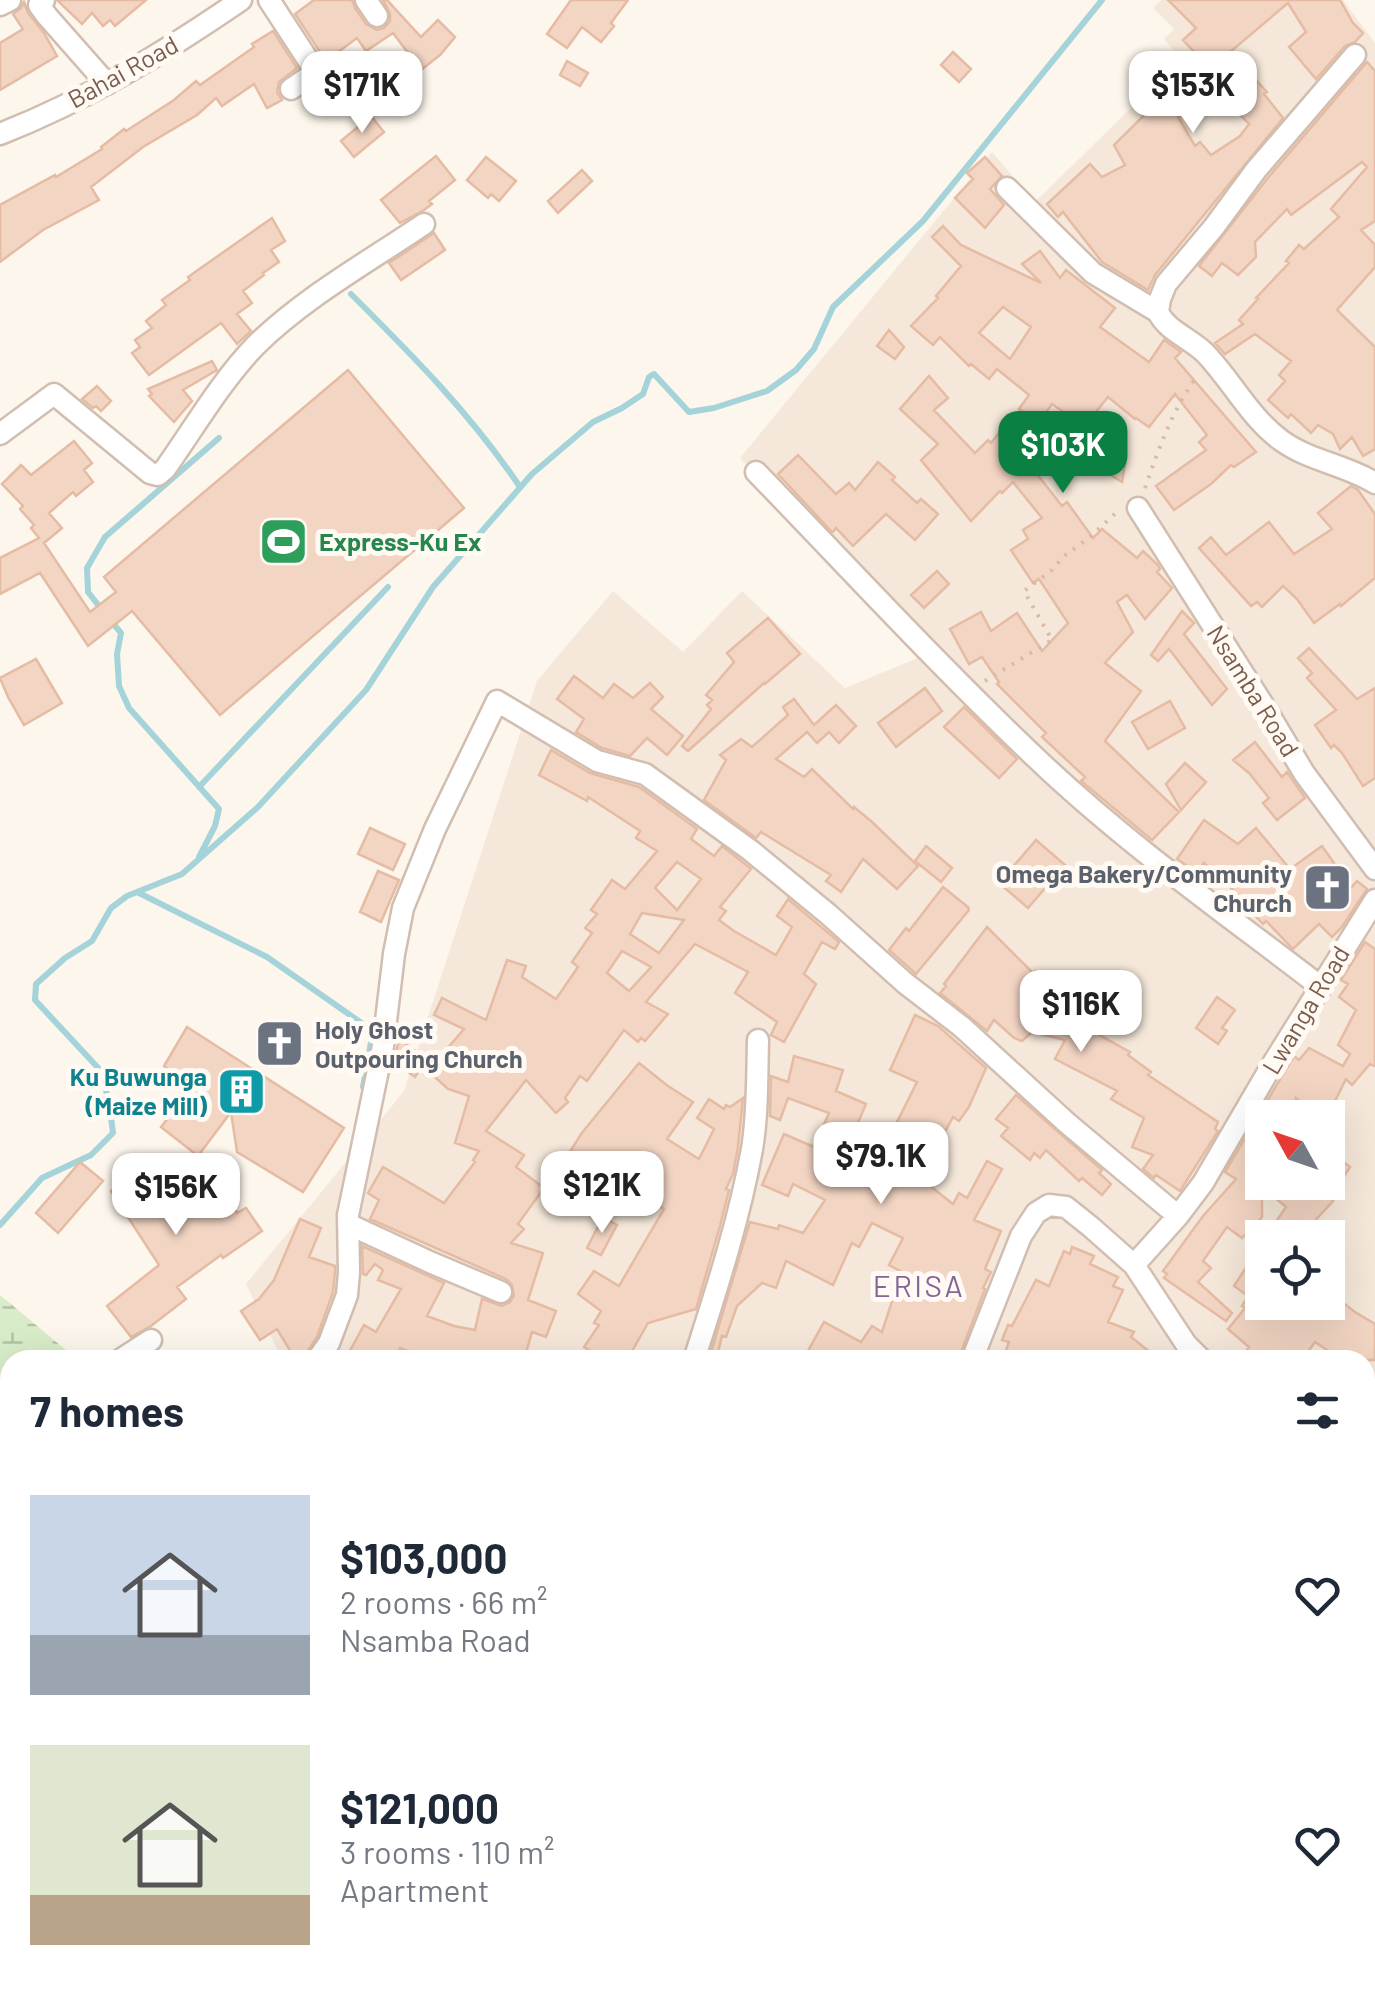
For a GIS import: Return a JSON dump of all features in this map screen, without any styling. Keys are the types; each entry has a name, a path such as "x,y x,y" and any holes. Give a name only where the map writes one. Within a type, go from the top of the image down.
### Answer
{"street":[{"path":"0,5 10,0"},
{"name":"Bahai Road","path":"0,134 108,84 174,46 241,0"},
{"path":"269,0 316,72 291,89"},
{"path":"39,2 108,84"},
{"path":"1355,55 1256,170 1166,284 1158,312 1162,322 1204,352 1254,414 1286,443 1375,483"},
{"path":"1007,188 1093,274 1158,312"},
{"path":"0,434 54,394 150,473 158,475 255,346 283,321 424,224"},
{"path":"756,472 1037,760 1132,843 1321,987"},
{"name":"Nsamba Road","path":"1132,504 1304,773 1375,869"},
{"path":"324,1350 347,1296 348,1215 384,1046 403,908 497,702 597,761 646,774 750,850 962,1027 1067,1123 1178,1216"},
{"name":"Lwanga Road","path":"1134,1266 1203,1182 1375,900"},
{"path":"697,1350 752,1148 758,1040"},
{"path":"976,1350 1021,1236 1036,1212 1049,1205 1066,1208 1134,1266 1192,1350"},
{"path":"348,1224 502,1292"},
{"path":"136,1350 151,1340"}],"path":[{"path":"968,691 1052,640 1024,591 1132,504 1182,396 1201,372"}],"shaded area":[{"path":"1161,0 1343,0 1375,43 1375,1350 277,1350 246,1284 404,1091 537,681 613,591 683,652 742,591 845,688 920,657 740,458 992,152 1035,202 1181,59 1164,39 1174,29 1153,8"}],"green space":[{"path":"0,1295 66,1350 0,1350"}],"building":[{"path":"57,0 146,0 115,26 110,20 103,26 92,13 82,24"},
{"path":"314,0 352,0 366,24 377,30 390,21 383,0 387,0 421,37 438,20 455,37 421,70 393,33 366,51 357,38 326,61 295,14"},
{"path":"571,0 628,0 601,42 582,27 567,48 547,34"},
{"path":"1168,0 1340,0 1363,33 1345,46 1316,79 1289,47 1306,32 1288,3 1230,52 1267,92 1264,94 1283,118 1155,275 1148,290 1102,262 1063,212 1058,217 1047,204 1090,164 1102,177 1125,165 1114,145 1201,59 1183,40 1196,28","holes":["1211,85 1249,124 1240,136 1211,155 1200,142 1195,146 1178,117"]},
{"path":"24,2 57,56 0,90 0,43 23,29 13,14"},
{"path":"273,31 297,68 279,82 277,92 282,100 267,108 254,84 222,106 216,98 91,187 99,200 43,230 0,262 0,205 102,149 124,129 174,100 196,81 200,85"},
{"path":"953,52 971,69 959,82 941,65"},
{"path":"567,61 588,73 580,86 560,75"},
{"path":"1367,62 1375,71 1375,221 1361,230 1375,245 1375,267 1337,310 1375,347 1375,449 1363,456 1352,437 1340,449 1333,434 1318,425 1311,433 1268,400 1285,381 1279,375 1291,361 1255,334 1225,354 1215,343 1243,324 1239,320 1289,263 1286,261 1299,245 1304,249 1339,217 1331,209 1367,167 1362,162 1291,215 1287,209 1255,242 1256,257 1238,275 1222,263 1212,276 1199,266"},
{"path":"371,116 384,132 354,157 341,141"},
{"path":"436,156 455,180 429,201 432,204 400,223 381,200"},
{"path":"486,157 516,181 499,201 491,194 488,198 467,180"},
{"path":"985,157 1002,176 990,189 1004,205 985,228 955,198 973,179 967,173"},
{"path":"582,170 592,181 558,213 548,201"},
{"path":"272,218 285,241 271,250 279,262 243,291 252,303 237,314 251,331 237,344 221,323 149,375 132,353 140,347 135,340 152,328 146,321 166,305 162,300"},
{"path":"943,226 961,245 1041,283 1022,264 1040,251 1060,278 1066,270 1115,308 1100,327 1149,362 1164,340 1181,352 1175,358 1256,452 1234,467 1231,465 1174,510 1156,486 1206,450 1199,442 1207,435 1175,394 1149,427 1108,397 1081,430 1100,435 1098,441 1126,458 1122,482 1096,466 1022,455 1062,506 1067,502 1093,538 1102,529 1137,558 1143,551 1158,565 1157,572 1172,588 1145,619 1127,595 1117,602 1133,632 1105,663 1141,691 1105,741 1179,812 1152,840 1081,781 1085,777 1042,737 1046,733 997,684 982,657 969,664 950,629 981,612 991,631 1017,613 1042,651 1068,623 1039,579 1033,583 1011,550 1028,539 1023,530 1042,518 1013,482 971,521 921,460 938,444 900,409 929,376 948,398 934,410 975,453 999,433 1006,439 1025,413 1019,409 1029,395 997,369 989,379 969,366 940,337 933,345 911,326 961,266 932,237","holes":["1003,307 1031,327 1010,359 979,333","1052,404 1072,418 1066,443 1030,434"]},
{"path":"434,233 445,250 401,280 389,263"},
{"path":"889,330 904,347 895,359 877,346"},
{"path":"212,361 217,370 183,390 192,401 174,422 149,396 152,394 148,389"},
{"name":"Express-Ku Ex","path":"348,370 464,508 220,715 132,611 88,646 40,573 0,594 0,558 39,538 20,509 23,506 2,484 21,465 31,475 74,441 92,463 84,470 93,482 76,496 73,492 49,513 62,528 44,543 90,612 116,592 104,577"},
{"path":"97,386 111,401 101,411 82,399"},
{"path":"798,455 836,494 849,483 855,490 878,462 917,503 921,499 938,514 915,540 886,514 853,546 836,528 831,531 778,474"},
{"path":"1351,486 1375,514 1375,578 1314,623 1283,586 1262,607 1257,602 1251,606 1199,548 1211,537 1226,555 1269,522 1294,554 1332,529 1318,513"},
{"path":"937,571 949,584 924,608 911,595"},
{"path":"1182,611 1194,623 1184,634 1227,689 1212,705 1169,649 1158,661 1151,655"},
{"path":"768,618 800,654 688,751 682,746 711,709 707,705 712,700 706,695 734,662 727,653"},
{"path":"1309,648 1357,699 1375,688 1375,778 1363,786 1342,753 1334,745 1331,748 1315,725 1336,710 1307,678 1312,673 1298,658"},
{"path":"36,659 62,703 24,725 0,678"},
{"path":"574,676 603,698 614,684 633,698 650,683 663,697 651,709 683,736 667,755 647,738 630,756 602,748 576,732 584,719 557,699"},
{"path":"925,688 942,711 896,747 878,723"},
{"path":"794,699 814,725 836,705 856,726 839,743 829,732 817,743 807,732 776,759 804,777 812,769 918,866 897,889 863,859 841,892 826,881 831,875 761,832 756,838 704,800 726,760 720,755 741,739 752,747 788,715 783,707"},
{"path":"1170,701 1185,728 1148,749 1132,722"},
{"path":"964,707 1017,759 999,778 944,727"},
{"path":"1255,742 1282,777 1287,772 1305,798 1277,820 1263,803 1269,798 1233,760"},
{"path":"551,750 590,773 639,787 697,829 691,839 714,856 722,846 751,869 720,907 726,911 719,920 734,931 776,955 792,927 777,916 788,899 839,942 835,949 822,942 804,974 816,984 784,1042 771,1035 777,1022 735,993 748,972 695,944 646,1002 668,1014 645,1041 641,1038 638,1042 624,1030 587,1081 580,1076 565,1098 568,1102 556,1113 526,1080 486,1131 524,1155 516,1167 544,1188 518,1224 524,1229 511,1243 543,1253 528,1300 556,1311 546,1337 532,1332 527,1350 350,1350 364,1325 376,1332 401,1289 378,1280 383,1270 375,1264 363,1274 362,1246 444,1283 427,1316 454,1326 475,1330 482,1299 502,1306 514,1296 506,1279 370,1219 379,1200 368,1193 383,1167 444,1203 475,1162 479,1151 455,1143 469,1096 448,1089 428,1071 464,1029 434,1015 442,998 486,1020 507,960 526,966 522,977 556,999 578,967 572,962 592,933 585,928 597,914 591,910 612,880 625,889 657,851 636,838 640,831 588,797 587,801 539,775","holes":["677,862 701,879 677,910 655,888","642,913 684,920 659,953 630,934","622,951 651,967 629,991 607,973"]},
{"path":"1185,763 1206,782 1181,810 1166,784"},
{"path":"1204,820 1238,844 1256,828 1290,869 1322,846 1334,863 1324,870 1344,896 1357,881 1367,889 1332,937 1319,924 1293,949 1204,863 1197,873 1177,859"},
{"path":"370,828 405,844 393,870 358,854"},
{"path":"1036,840 1065,865 1028,908 999,883"},
{"path":"926,846 952,868 941,882 915,861"},
{"path":"378,871 399,880 381,922 360,912"},
{"path":"943,887 969,910 916,974 889,950"},
{"path":"987,927 1033,973 1058,991 1044,1008 1076,1029 1079,1024 1130,1052 1128,1055 1151,1072 1148,1075 1218,1122 1218,1131 1180,1191 1143,1169 1153,1155 1132,1147 1144,1118 1111,1099 1117,1091 1055,1059 1065,1040 1032,1032 1022,1041 994,1020 987,1031 940,993"},
{"path":"1365,942 1375,949 1375,1066 1370,1064 1352,1085 1346,1079 1336,1100 1267,1100 1294,1056 1299,1060 1309,1048 1343,1066 1350,1054 1338,1045 1356,1010 1339,997 1348,984 1341,980"},
{"path":"1217,997 1235,1010 1222,1028 1227,1031 1218,1044 1196,1028"},
{"path":"915,1015 938,1026 986,1068 969,1107 959,1121 953,1117 920,1178 953,1204 959,1193 967,1198 987,1161 1002,1169 974,1220 1001,1231 985,1269 991,1272 962,1350 809,1350 824,1322 861,1342 872,1326 882,1332 893,1298 909,1276 889,1265 903,1238 872,1223 859,1247 852,1243 833,1285 786,1261 776,1288 762,1283 737,1306 726,1337 722,1336 718,1350 712,1350 750,1222 803,1233 825,1200 793,1184 788,1196 762,1185 784,1134 814,1147 829,1113 788,1098 780,1120 770,1116 771,1076 788,1082 794,1056 843,1070 836,1091 866,1104 851,1139 874,1153 866,1170 890,1186 911,1159 885,1146 917,1082 890,1070"},
{"name":"Ku Buwunga (Maize Mill)","path":"187,1027 344,1128 303,1192 237,1152 231,1112 198,1156 161,1127 192,1087 164,1066"},
{"path":"399,1039 427,1059 415,1077 394,1062"},
{"path":"639,1063 693,1102 667,1139 699,1159 714,1129 697,1118 709,1099 724,1109 743,1098 733,1174 696,1309 648,1323 633,1350 584,1347 599,1325 594,1323 601,1311 578,1294 594,1271 619,1286 664,1209 632,1191 620,1210 558,1171 581,1134"},
{"path":"1016,1095 1102,1170 1099,1173 1111,1184 1102,1195 1082,1178 1079,1181 1046,1150 1040,1158 1034,1153 1030,1160 1001,1136 1008,1128 996,1119"},
{"path":"1245,1138 1245,1200 1262,1200 1262,1217 1245,1220 1242,1238 1227,1227 1203,1261 1211,1268 1198,1282 1232,1313 1226,1321 1164,1278 1167,1274 1163,1271 1236,1179 1225,1172"},
{"path":"158,1160 174,1185 207,1164 237,1213 246,1208 262,1231 177,1287 186,1299 131,1337 107,1306 159,1265 111,1191"},
{"path":"80,1162 103,1181 58,1233 36,1213"},
{"path":"1278,1200 1333,1201 1316,1220 1277,1220 1286,1207"},
{"path":"603,1217 617,1225 601,1255 587,1248"},
{"path":"300,1219 321,1228 309,1257 335,1266 333,1292 308,1350 290,1350 277,1329 260,1340 241,1311 259,1299 274,1280"},
{"path":"1072,1247 1094,1256 1090,1264 1118,1277 1113,1286 1123,1290 1108,1322 1134,1332 1131,1337 1147,1350 1006,1350 1009,1342 1002,1340 1008,1325 1012,1326 1036,1280 1049,1286 1064,1251 1070,1254"},
{"path":"1245,1269 1245,1294 1234,1286"},
{"path":"1345,1304 1375,1324 1375,1350 1327,1350 1315,1342 1309,1350 1247,1350 1249,1347 1228,1329 1245,1308 1245,1320 1345,1320"}],"waterway":[{"path":"0,1225 42,1178 91,1155 113,1133 101,1071 35,1000 36,984 92,941 111,908 127,896 182,874 258,807 366,690 433,587 532,474 593,422 643,394 654,374 689,412 767,391 796,370 814,349 833,307 923,221 1102,0"},
{"path":"351,294 461,410 520,487"},
{"path":"102,610 88,592 87,568 105,537 219,438"},
{"path":"199,787 388,587"},
{"path":"110,620 121,633 117,654 119,686 129,708 219,809 199,857"},
{"path":"137,892 267,957 373,1031 363,1087"}],"place":[{"name":"Express-Ku Ex","path":"284,542"},
{"name":"Omega Bakery/Community Church","path":"1327,888"},
{"name":"Holy Ghost Outpouring Church","path":"280,1044"},
{"name":"Ku Buwunga (Maize Mill)","path":"242,1091"}],"district":[{"name":"ERISA","path":"919,1287"}]}
